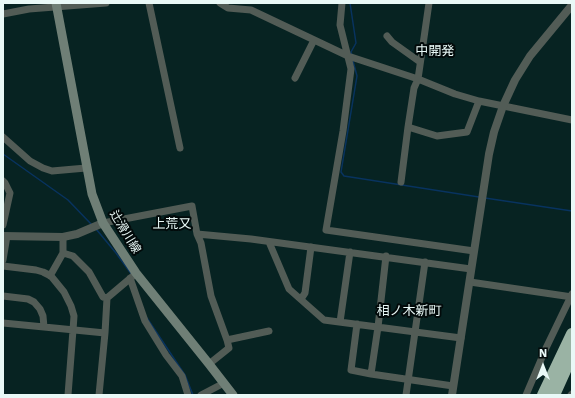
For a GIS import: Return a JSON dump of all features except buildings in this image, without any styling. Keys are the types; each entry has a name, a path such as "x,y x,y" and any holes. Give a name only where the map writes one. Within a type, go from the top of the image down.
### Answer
{"highway":[{"path":"543,395 572,334"},
{"path":"554,395 572,355"}],"main road":[{"name":"辻滑川線","path":"57,5 86,168 92,194 103,223 133,276 209,364 233,395"}],"street":[{"path":"3,14 57,5 106,3"},
{"path":"149,3 180,148"},
{"path":"220,3 251,10 348,56 479,101 572,120"},
{"path":"342,3 340,25 351,69 342,139 326,230 474,252"},
{"path":"401,182 414,88 418,79 429,3"},
{"path":"452,395 489,154 494,132 503,106 515,80 530,56 572,5"},
{"path":"387,36 392,42 420,62"},
{"path":"295,78 314,40"},
{"path":"408,127 437,136 467,132 479,101"},
{"path":"3,137 30,161 43,168 52,171 86,168"},
{"path":"3,181 10,193 3,225"},
{"path":"3,260 5,236 63,237 77,234 103,223 192,206 211,296 229,348 209,364"},
{"path":"197,234 386,256 471,268"},
{"path":"50,276 63,253 63,237"},
{"path":"269,242 289,289 324,320 461,338"},
{"path":"300,299 305,292 311,247"},
{"path":"340,322 350,252"},
{"path":"63,253 72,256 89,272 103,296 107,298"},
{"path":"371,374 386,256"},
{"path":"406,395 425,262"},
{"path":"3,266 36,270 50,276 64,292 72,306 74,316 68,395"},
{"path":"99,395 107,298 133,276 145,321 166,355 182,376 188,395"},
{"path":"470,282 571,296 546,348 526,395"},
{"path":"3,296 28,299 34,302 40,309 43,316 44,327"},
{"path":"3,323 104,333"},
{"path":"357,324 351,370 453,386"},
{"path":"227,340 269,331"},
{"path":"201,395 224,384"}],"waterway":[{"path":"350,3 356,43 351,52 352,55"},
{"path":"353,61 357,76 341,172 344,176 479,197"},
{"path":"3,154 68,200 92,225"},
{"path":"485,198 572,211"},
{"path":"96,229 132,275"},
{"path":"147,318 185,375 193,395"}],"district":[{"name":"中開発","path":"435,51"},
{"name":"上荒又","path":"172,224"},
{"name":"相ノ木新町","path":"409,311"}]}
